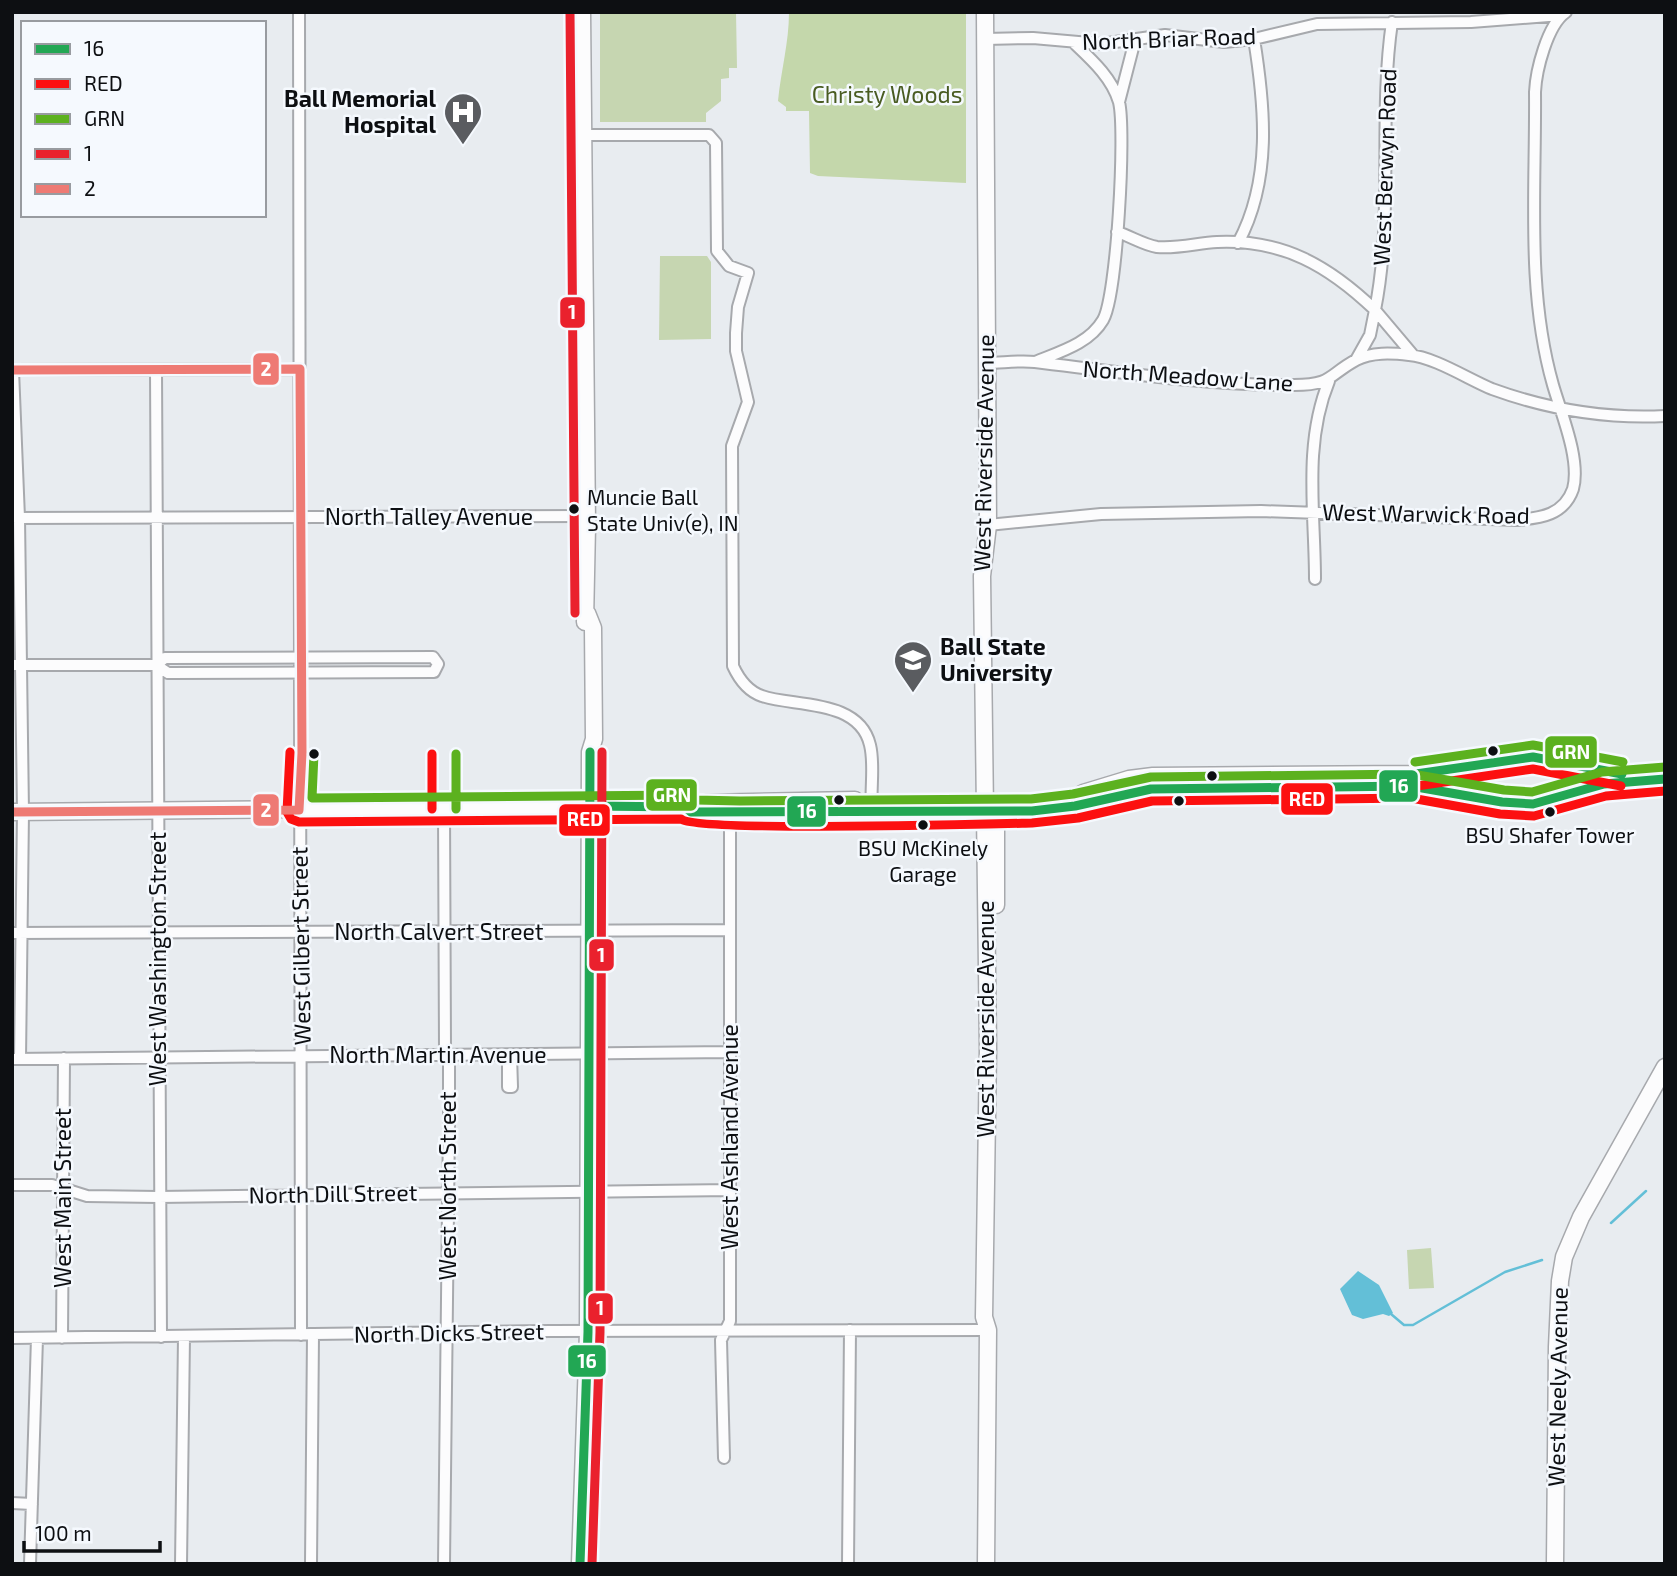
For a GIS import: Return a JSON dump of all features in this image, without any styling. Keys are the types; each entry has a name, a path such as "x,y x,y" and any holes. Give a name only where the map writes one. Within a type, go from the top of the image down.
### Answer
{"street":[{"name":"West Gilbert Street","path":"299,12 299,810 303,1056 301,1194 307,1335 311,1564"},
{"path":"580,1564 588,1332 590,752 594,738 593,628 587,613 582,12"},
{"name":"West Riverside Avenue","path":"985,12 988,548 982,576 994,804 984,1317 988,1326 986,1564"},
{"name":"North Briar Road","path":"985,39 1033,37 1101,44 1165,35 1224,42 1317,24 1471,22 1564,14"},
{"name":"West Warwick Road","path":"988,525 1101,514 1314,512 1491,520 1538,518 1554,513 1566,502 1574,482 1562,409 1545,352 1538,306 1535,106 1540,61 1564,14"},
{"name":"West Berwyn Road","path":"1356,360 1370,335 1385,220 1388,55 1392,22"},
{"path":"1238,243 1257,191 1263,160 1262,103 1254,38"},
{"path":"1035,362 1087,337 1102,322 1112,291 1117,232 1119,103 1135,40"},
{"path":"1074,43 1100,69 1119,103"},
{"path":"582,135 709,135 716,143 717,251 729,266 748,273 738,307 736,333 736,351 748,402 732,446 733,666 739,679 760,696 829,708 856,724 870,745 872,805"},
{"path":"1117,232 1157,247 1238,243 1280,250 1317,263 1348,284 1375,310 1412,355"},
{"path":"1315,579 1315,429 1329,381 1356,360 1379,354 1412,355 1494,389 1562,409 1665,416"},
{"name":"North Meadow Lane","path":"987,363 1035,362 1048,366 1110,369 1239,383 1296,385 1329,381"},
{"path":"16,1059 16,518 13,370 300,369"},
{"name":"West Washington Street","path":"156,370 158,1197 161,1337"},
{"name":"North Talley Avenue","path":"16,518 587,516"},
{"path":"16,665 156,665 168,673 301,673 434,672 438,664 433,657 165,657 156,665"},
{"path":"994,804 1061,797 1153,776 1411,774 1454,770 1510,757 1553,759 1584,769 1644,779"},
{"path":"17,812 685,807 692,803 994,804 1064,808 1151,789 1435,787 1504,803 1538,804 1594,787 1644,779 1665,779"},
{"path":"685,807 691,812 730,813 872,805"},
{"name":"West North Street","path":"444,809 448,1192 444,1564"},
{"name":"West Ashland Avenue","path":"724,1458 721,1340 727,1330 731,1190 730,813"},
{"name":"North Calvert Street","path":"17,933 729,930"},
{"name":"North Martin Avenue","path":"16,1059 730,1052"},
{"name":"West Main Street","path":"62,1338 64,1058"},
{"name":"West Neely Avenue","path":"1555,1564 1557,1322 1564,1257 1581,1217 1665,1067"},
{"name":"West Neely Avenue","path":"1563,1564 1567,1294 1573,1259 1588,1222 1665,1090"},
{"name":"North Dill Street","path":"12,1185 63,1188 87,1196 158,1197 731,1190"},
{"name":"North Dicks Street","path":"12,1338 850,1330 988,1326"},
{"path":"848,1564 850,1330"},
{"path":"181,1564 184,1337"},
{"path":"30,1564 37,1338"},
{"path":"12,1503 32,1504"}],"green space":[{"path":"600,12 736,12 737,68 729,68 729,78 721,79 721,101 706,113 706,122 600,122"},
{"name":"Christy Woods","path":"789,12 966,12 966,183 818,176 810,173 809,111 786,111 786,107 778,101"},
{"path":"660,256 707,256 711,262 711,339 659,340"},
{"path":"1431,1248 1434,1288 1409,1289 1407,1250"}],"water":[{"path":"1358,1271 1379,1285 1393,1313 1389,1316 1383,1314 1363,1319 1352,1315 1340,1289"}],"waterway":[{"path":"1611,1223 1646,1191"},
{"path":"1391,1314 1404,1325 1413,1325 1505,1272 1542,1260"}],"transit line":[{"name":"1","path":"570,12 575,613"},
{"name":"2","path":"12,370 300,369 302,753 299,810 12,812"},
{"name":"GRN","path":"1415,762 1533,745 1623,762"},
{"name":"RED","path":"290,752 287,812 291,819 299,822 681,819 736,825 961,825 1032,823 1078,818 1152,801 1411,798 1500,814 1534,816 1606,796 1665,791"},
{"name":"16","path":"580,1564 588,1332 590,752"},
{"name":"1","path":"592,1564 600,1332 602,752"},
{"name":"GRN","path":"314,754 312,798 685,795 696,800 740,801 1031,799 1073,794 1151,777 1412,774 1504,790 1532,792 1602,772 1665,767"},
{"name":"RED","path":"432,754 432,809"},
{"name":"GRN","path":"456,754 456,809"},
{"name":"16","path":"1416,774 1533,757 1622,774"},
{"name":"RED","path":"1417,786 1533,769 1621,786"},
{"name":"16","path":"590,806 685,807 691,812 1032,811 1075,806 1151,789 1411,786 1502,802 1533,804 1604,784 1665,779"}],"place":[{"name":"Ball Memorial Hospital","path":"463,146"},
{"name":"Muncie Ball State Univ(e), IN","path":"574,509"},
{"name":"Ball State University","path":"913,694"},
{"name":"BSU Shafer Tower","path":"1550,812"},
{"name":"BSU McKinely Garage","path":"923,825"}]}
